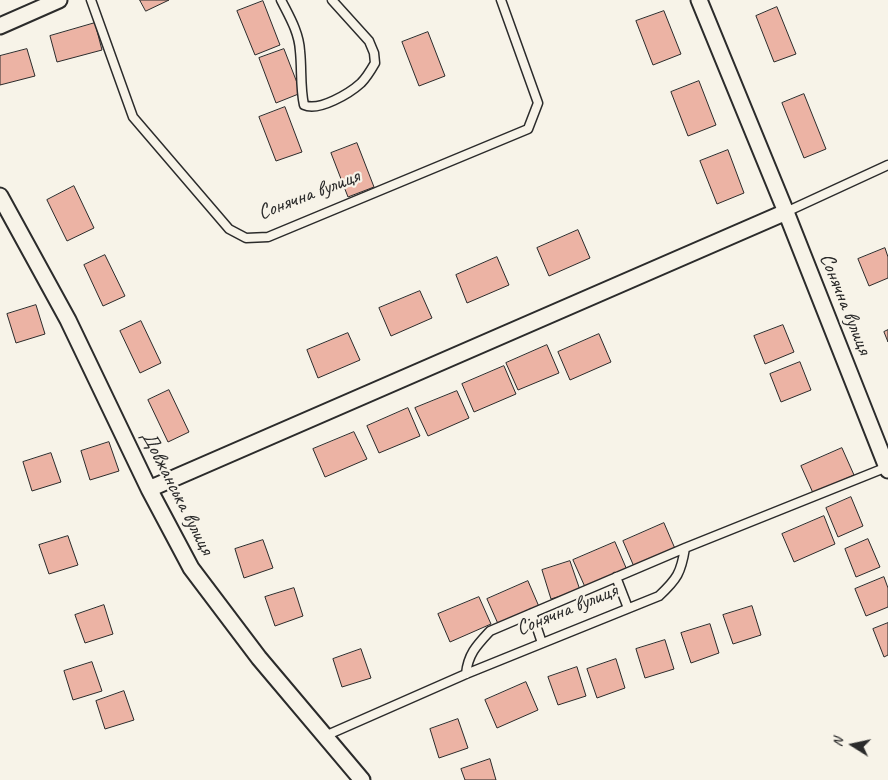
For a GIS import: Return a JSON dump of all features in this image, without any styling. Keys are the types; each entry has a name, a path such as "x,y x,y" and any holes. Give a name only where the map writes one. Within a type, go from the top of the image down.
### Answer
{"street":[{"path":"0,26 59,0"},
{"name":"Сонячна вулиця","path":"699,0 786,212 887,468"},
{"name":"Довжанська вулиця","path":"0,196 68,320 149,489 191,568 254,650 362,780"},
{"path":"149,489 786,212"}],"lane":[{"name":"Сонячна вулиця","path":"91,0 133,117 229,229 246,238 268,236 528,129 538,103 500,0"},
{"path":"281,0 296,30 300,50 304,105 311,108 321,106 346,94 362,82 375,63 374,53 369,41 332,0"},
{"path":"786,212 888,166"},
{"name":"Сонячна вулиця","path":"466,674 467,661 478,643 490,631 685,548 887,468"},
{"name":"Сонячна вулиця","path":"324,736 466,674 659,596 673,583 682,567 685,548"},
{"path":"616,577 628,608"},
{"path":"532,613 542,643"}],"building":[{"path":"140,0 169,0 146,11"},
{"path":"263,1 280,45 255,55 237,11"},
{"path":"777,7 796,54 774,62 756,16"},
{"path":"664,11 681,54 653,65 636,21"},
{"path":"95,23 102,50 57,62 50,36"},
{"path":"428,32 445,76 419,86 402,42"},
{"path":"27,49 35,76 0,85 0,56"},
{"path":"284,49 301,93 276,103 259,58"},
{"path":"699,81 716,125 688,136 671,92"},
{"path":"804,94 826,149 804,158 782,103"},
{"path":"285,107 302,152 276,161 259,117"},
{"path":"357,143 374,187 348,197 331,153"},
{"path":"728,150 744,193 717,204 700,161"},
{"path":"74,186 94,228 67,241 47,200"},
{"path":"578,230 590,258 549,276 537,248"},
{"path":"885,248 888,257 888,278 869,286 858,259"},
{"path":"105,255 125,296 103,306 84,265"},
{"path":"497,257 509,285 467,303 456,275"},
{"path":"420,291 432,318 391,336 379,308"},
{"path":"36,305 45,334 16,343 7,314"},
{"path":"141,321 161,363 140,373 120,331"},
{"path":"783,325 794,352 765,364 754,336"},
{"path":"888,330 888,342 884,332"},
{"path":"348,333 360,360 318,378 307,350"},
{"path":"599,334 611,362 570,380 558,352"},
{"path":"547,345 559,373 518,390 506,363"},
{"path":"800,362 811,390 781,402 770,374"},
{"path":"504,366 516,394 474,412 462,384"},
{"path":"169,390 189,432 168,442 148,400"},
{"path":"457,391 469,418 428,436 415,408"},
{"path":"408,408 420,436 379,453 367,426"},
{"path":"354,432 367,459 325,477 313,449"},
{"path":"109,442 119,471 90,480 81,451"},
{"path":"842,448 854,475 813,493 801,466"},
{"path":"51,453 61,482 32,491 23,462"},
{"path":"851,497 863,526 838,537 826,508"},
{"path":"824,516 835,544 794,562 782,534"},
{"path":"664,523 676,551 635,569 623,541"},
{"path":"68,536 78,565 49,574 39,545"},
{"path":"868,539 880,567 856,577 845,549"},
{"path":"263,540 273,568 244,578 235,549"},
{"path":"615,542 627,570 585,587 573,560"},
{"path":"570,561 580,590 551,599 542,570"},
{"path":"884,577 888,588 888,607 866,616 855,589"},
{"path":"528,581 540,609 499,626 487,599"},
{"path":"294,588 303,616 275,626 265,597"},
{"path":"479,597 491,624 450,642 438,614"},
{"path":"104,605 113,634 85,643 75,615"},
{"path":"752,606 761,635 733,644 723,615"},
{"path":"888,623 888,655 884,657 873,629"},
{"path":"710,624 719,653 691,663 681,633"},
{"path":"665,640 674,669 645,678 636,649"},
{"path":"361,649 371,678 342,687 333,659"},
{"path":"616,659 625,688 597,698 587,669"},
{"path":"92,662 102,691 73,700 64,671"},
{"path":"577,667 586,696 558,705 548,677"},
{"path":"526,682 538,710 497,728 485,700"},
{"path":"124,691 134,720 105,729 96,701"},
{"path":"458,719 468,748 439,758 430,729"},
{"path":"490,759 496,780 465,780 461,769"}]}
